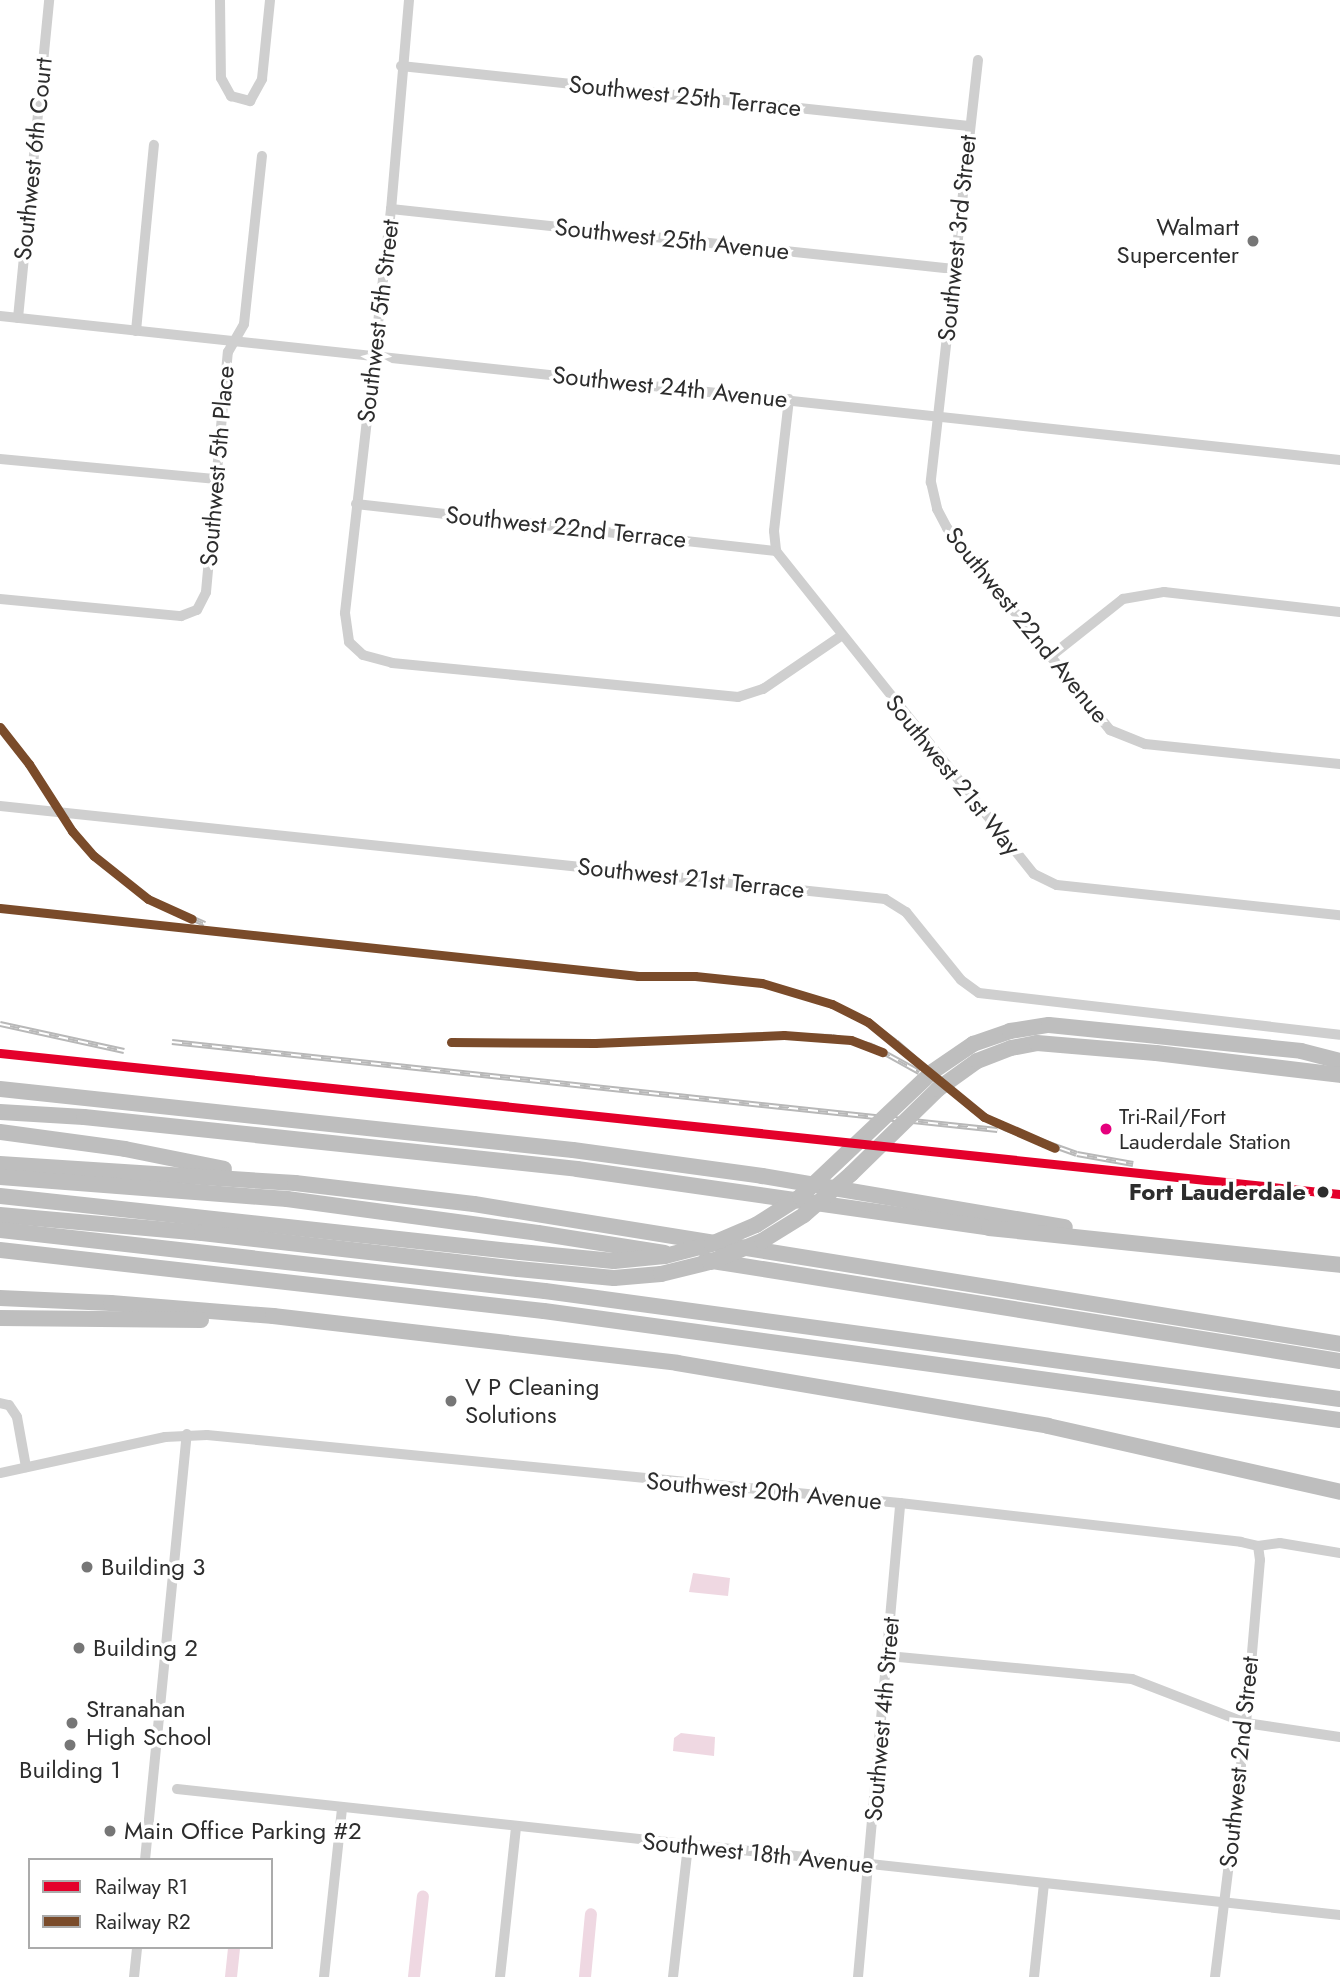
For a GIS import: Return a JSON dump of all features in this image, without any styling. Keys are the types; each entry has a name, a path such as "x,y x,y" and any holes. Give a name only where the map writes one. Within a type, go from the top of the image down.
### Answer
{"highway":[{"path":"0,1196 614,1261 665,1256 705,1246 756,1225 800,1197 932,1072 973,1044 1010,1031 1049,1025 1311,1053 1340,1061"},
{"path":"0,1215 202,1233 614,1278 661,1274 710,1262 762,1241 804,1215 947,1081 977,1061 1011,1048 1037,1043 1156,1053 1340,1075"},
{"path":"0,1089 659,1161 1219,1252"},
{"path":"0,1112 84,1117 577,1169 989,1228 1340,1265"},
{"path":"0,1132 125,1149 295,1183"},
{"path":"0,1164 295,1183 557,1216 1340,1344"},
{"path":"0,1177 238,1193 443,1219 1340,1361"},
{"path":"0,1230 545,1291 1340,1399"},
{"path":"0,1250 544,1311 1340,1420"},
{"path":"0,1258 89,1260"},
{"path":"0,1298 199,1309 547,1346 776,1378 1048,1426 1340,1492"},
{"path":"0,1318 160,1318 337,1325"}],"street":[{"name":"Southwest 6th Court","path":"18,318 49,0"},
{"path":"220,0 221,78 231,96 250,101 262,79 270,0"},
{"name":"Southwest 5th Street","path":"409,0 401,66 391,209 345,612 349,642 363,655 392,663 738,696 763,689 841,636"},
{"name":"Southwest 3rd Street","path":"938,416 978,61"},
{"name":"Southwest 25th Terrace","path":"401,66 969,125"},
{"path":"136,331 154,145"},
{"name":"Southwest 5th Place","path":"0,599 181,616 197,610 206,592 228,352 244,324 262,156"},
{"name":"Southwest 25th Avenue","path":"391,209 954,269"},
{"name":"Southwest 24th Avenue","path":"0,316 1340,460"},
{"path":"776,551 774,531 789,399"},
{"name":"Southwest 22nd Avenue","path":"938,416 931,482 937,509 947,528 1110,730 1145,744 1340,764"},
{"path":"0,459 215,479"},
{"name":"Southwest 22nd Terrace","path":"356,504 776,551"},
{"name":"Southwest 21st Way","path":"776,551 841,636 1034,874 1057,885 1340,915"},
{"path":"1051,656 1123,599 1164,592 1340,611"},
{"name":"Southwest 21st Terrace","path":"0,806 885,899 906,912 966,986 988,996 1340,1035"},
{"path":"0,1403 9,1405 18,1417 26,1467"},
{"path":"145,1858 187,1434"},
{"name":"Southwest 20th Avenue","path":"0,1473 187,1434 900,1503 1258,1546 1280,1543 1340,1553"},
{"name":"Southwest 4th Street","path":"858,1977 900,1503"},
{"name":"Southwest 2nd Street","path":"1215,1977 1246,1723 1260,1560 1258,1546"},
{"path":"888,1656 1132,1679 1246,1723 1340,1737"},
{"name":"Southwest 18th Avenue","path":"177,1789 1340,1916"},
{"path":"324,1977 342,1809"},
{"path":"500,1977 516,1828"},
{"path":"673,1977 688,1846"},
{"path":"1034,1977 1044,1884"},
{"path":"134,1977 137,1949"}],"shaded area":[{"path":"693,1573 730,1578 728,1596 689,1592"},
{"path":"681,1733 715,1737 714,1756 673,1751 674,1738"}],"waterway":[{"path":"414,1977 423,1896"},
{"path":"585,1977 591,1914"},
{"path":"231,1977 234,1949"}],"railway":[{"path":"0,727 29,764 72,831 94,856 148,899 205,924"},
{"path":"0,908 638,976 695,976 762,983 832,1004 868,1022 896,1042 973,1110 1004,1128 1077,1154 1133,1164"},
{"path":"0,1024 124,1051"},
{"path":"451,1042 595,1043 756,1035 832,1037 872,1046 919,1072"},
{"path":"172,1042 997,1130"}],"rail line":[{"name":"R2","path":"0,727 29,764 72,831 94,856 148,899 192,919"},
{"name":"R2","path":"0,908 638,976 695,976 762,983 832,1004 868,1022 984,1117 1055,1148"},
{"name":"R2","path":"451,1042 595,1043 784,1035 851,1040 883,1052"},
{"name":"R1","path":"0,1053 1340,1194"}],"place":[{"name":"Walmart Supercenter","path":"1253,241"},
{"name":"Tri-Rail/Fort Lauderdale Station","path":"1106,1129"},
{"name":"Fort Lauderdale","path":"1323,1192"},
{"name":"V P Cleaning Solutions","path":"451,1401"},
{"name":"Building 3","path":"87,1567"},
{"name":"Building 2","path":"79,1648"},
{"name":"Stranahan High School","path":"72,1723"},
{"name":"Building 1","path":"70,1745"},
{"name":"Main Office Parking #2","path":"110,1831"}]}
